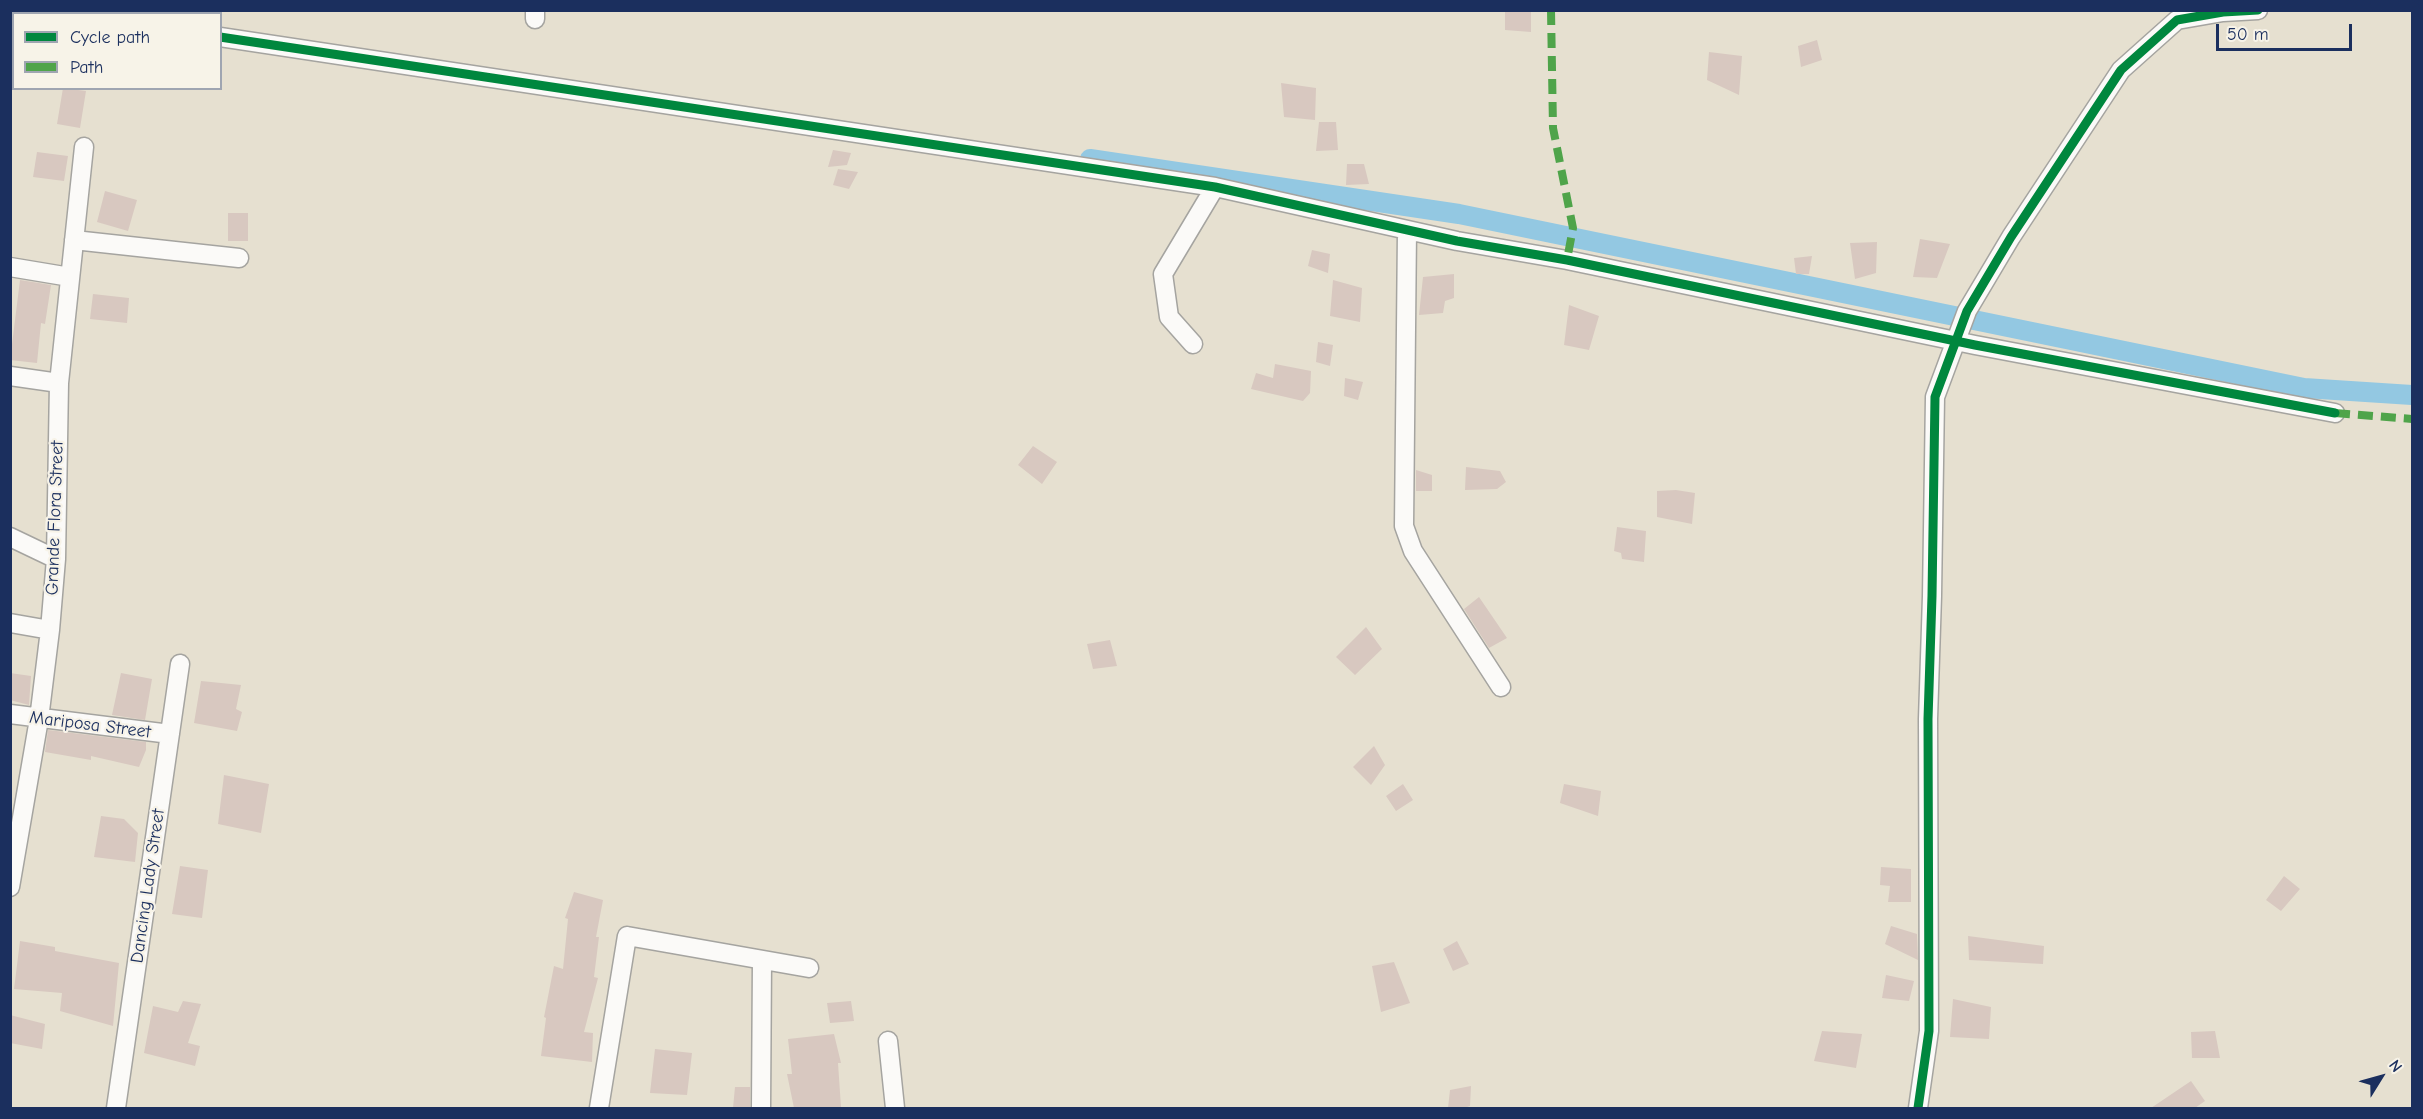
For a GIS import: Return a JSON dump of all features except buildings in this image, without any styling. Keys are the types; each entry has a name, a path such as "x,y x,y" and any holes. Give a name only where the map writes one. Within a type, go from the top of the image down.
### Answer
{"street":[{"path":"1917,1108 1929,1030 1928,719 1935,397 1967,310 2011,237 2121,70 2177,20 2223,12 2258,10"},
{"path":"222,38 1215,187 1407,230 2335,413"},
{"name":"Grande Flora Street","path":"10,887 39,719 50,630 56,559 59,383 84,147"},
{"path":"1193,344 1169,317 1163,274 1215,187"},
{"path":"1407,230 1404,526 1413,551 1501,687"},
{"path":"74,240 239,258"},
{"path":"10,267 70,277"},
{"path":"10,376 59,383"},
{"path":"10,537 56,559"},
{"path":"10,623 50,630"},
{"name":"Dancing Lady Street","path":"116,1108 180,664"},
{"name":"Mariposa Street","path":"10,714 170,734"},
{"path":"599,1108 627,936 809,968"},
{"path":"761,1108 762,960"},
{"path":"888,1041 895,1108"}],"waterway":[{"path":"98,10 108,12"},
{"path":"1090,159 1459,214 2304,388 2412,395"}],"marked path":[{"path":"1551,10 1553,128 1573,228 1567,260"},
{"path":"2335,413 2412,419"}],"cycle path":[{"path":"1918,1108 1929,1031 1928,719 1935,397 1967,311 2011,237 2121,70 2177,20 2223,12 2258,10"},
{"path":"222,37 1215,187 1457,241 1567,260 1975,345 2335,413"}]}
